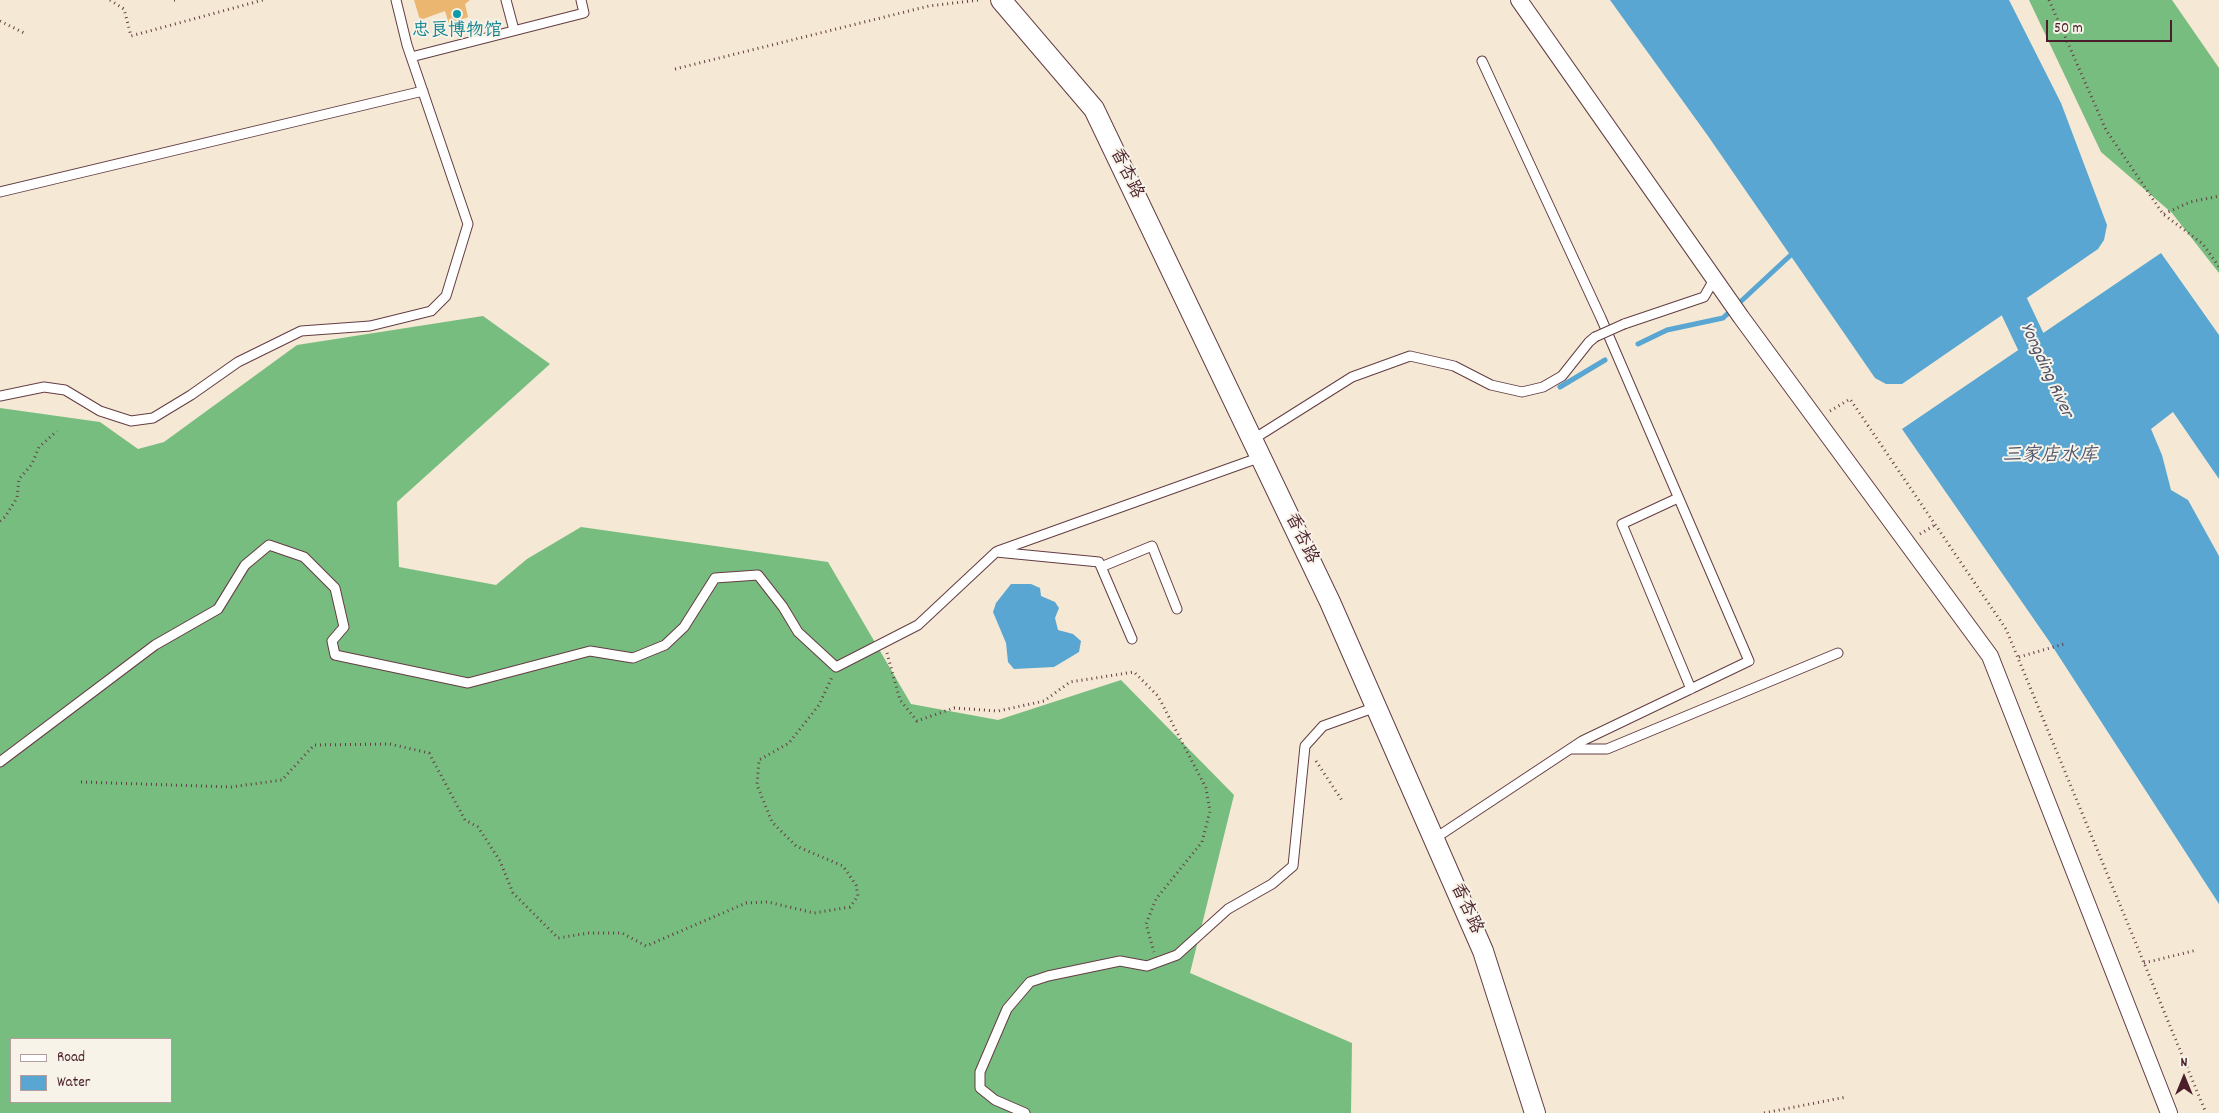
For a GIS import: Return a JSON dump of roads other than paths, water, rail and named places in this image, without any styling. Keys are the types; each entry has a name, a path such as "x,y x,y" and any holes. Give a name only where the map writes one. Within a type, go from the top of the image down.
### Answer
{"street":[{"name":"香杏路","path":"1001,0 1094,109 1330,602 1376,706 1483,951 1535,1113"},
{"path":"1519,0 1742,317 1990,656 2169,1113"}],"lane":[{"path":"0,396 44,388 65,390 100,411 131,421 153,418 192,395 238,362 300,331 370,326 431,311 446,296 468,224 411,57 396,0"},
{"path":"506,0 514,30"},
{"path":"411,57 584,13 581,0"},
{"path":"1434,839 1582,741 1749,661 1601,318 1482,61"},
{"path":"0,192 422,91"},
{"path":"0,762 155,644 218,608 245,565 269,545 304,557 335,588 344,626 332,642 335,655 363,662 468,682 590,651 633,658 665,645 684,626 715,578 758,574 783,607 798,632 836,667 918,625 996,552 1256,448 1352,376 1410,356 1454,366 1490,385 1522,392 1543,387 1562,376 1595,337 1624,324 1704,297 1715,278"},
{"path":"1678,498 1622,524 1691,689"},
{"path":"1101,567 1152,546 1177,609"},
{"path":"996,552 1099,562 1132,639"},
{"path":"1570,750 1607,749 1838,653"},
{"path":"1025,1113 995,1100 980,1088 980,1072 1008,1008 1030,982 1048,976 1120,961 1147,966 1177,955 1228,909 1272,884 1293,866 1305,746 1323,726 1376,706"}],"water":[{"path":"1610,0 2009,0 2061,103 2107,225 2104,240 2098,249 1902,384 1886,384 1875,378 1708,136"},
{"name":"三家店水库","path":"2161,253 2219,335 2219,479 2173,412 2151,429 2162,455 2171,490 2188,500 2219,556 2219,904 2049,641 1902,429"},
{"path":"1011,584 1031,584 1040,588 1041,596 1055,602 1059,608 1055,618 1058,630 1073,634 1081,641 1079,652 1054,667 1014,669 1008,662 1006,643 993,612 996,603"}],"waterway":[{"path":"1638,344 1667,330 1723,318 1794,252"},
{"name":"Yongding River","path":"1996,268 2048,378"},
{"path":"1560,387 1605,360"}],"place":[{"name":"忠良博物馆","path":"457,14"}]}
